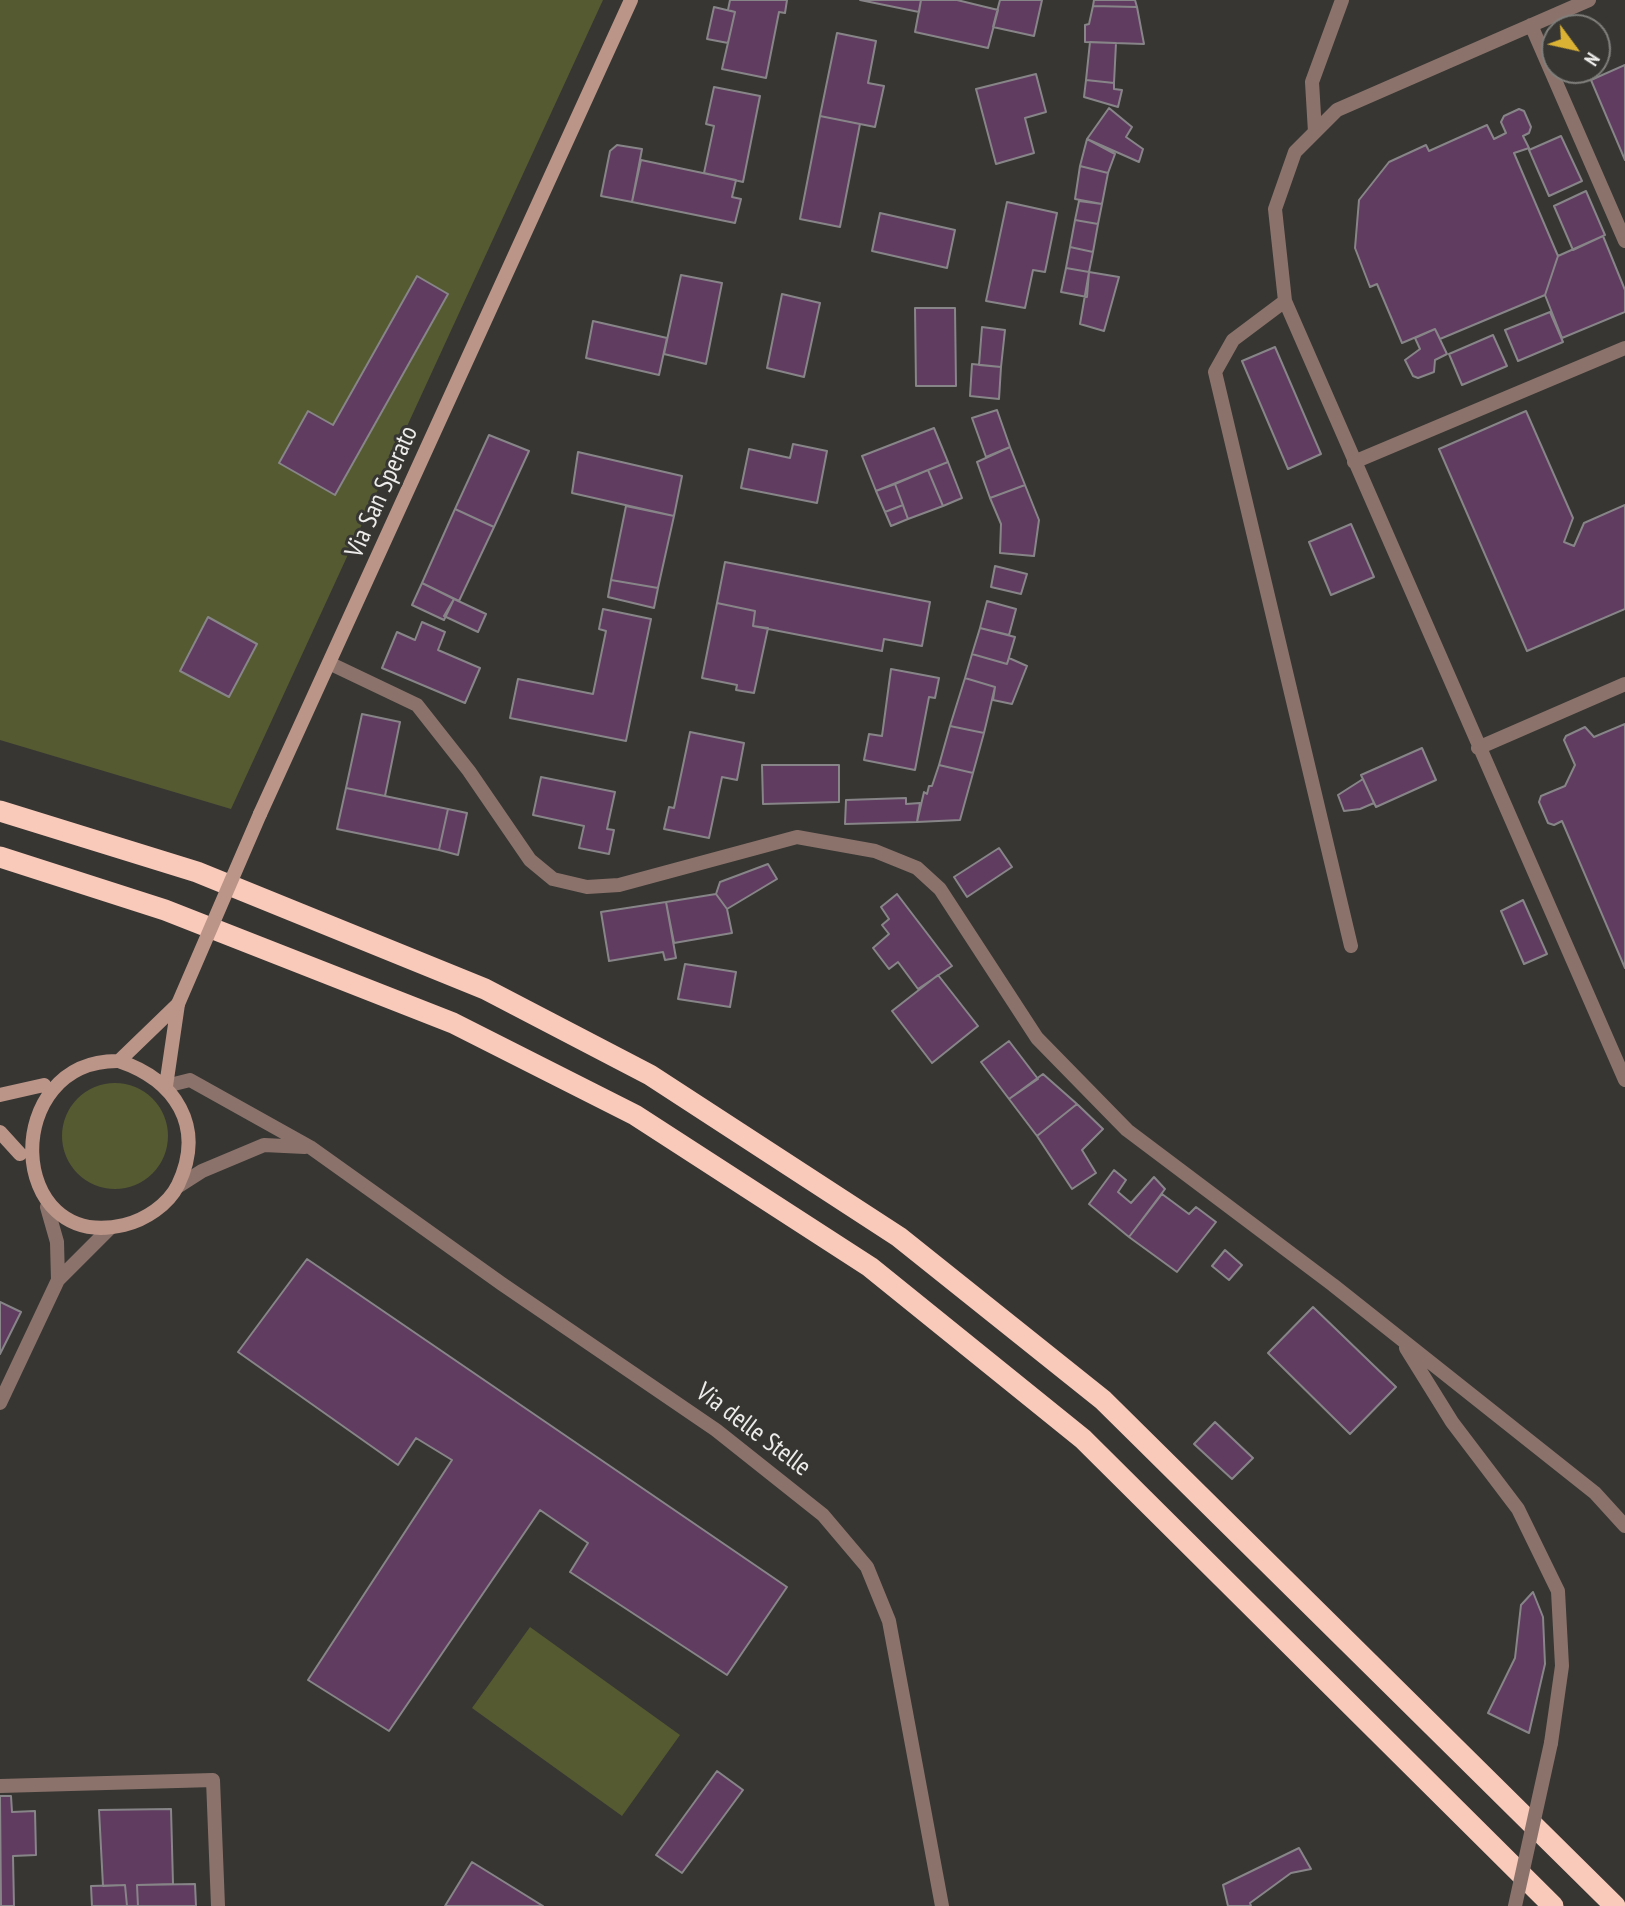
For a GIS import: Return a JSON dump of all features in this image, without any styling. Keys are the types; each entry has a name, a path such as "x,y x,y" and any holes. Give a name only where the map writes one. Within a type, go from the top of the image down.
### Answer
{"highway":[{"path":"0,811 197,872 485,989 650,1075 900,1237 1103,1400 1615,1906"},
{"path":"0,857 165,910 453,1023 635,1115 870,1267 1083,1439 1553,1906"}],"main road":[{"name":"Via San Sperato","path":"178,1004 260,814 331,664 631,0"},
{"path":"119,1061 178,1004"},
{"path":"166,1086 178,1004"},
{"path":"92,1060 119,1061 145,1070 166,1086 181,1109 188,1134 187,1161 177,1187 159,1208 136,1222 110,1228 77,1223 47,1207 29,1182 20,1154 21,1129 29,1105 44,1084 66,1069 92,1060"},
{"path":"0,1095 44,1084"},
{"path":"0,1132 20,1154"}],"street":[{"path":"1315,132 1312,82 1342,0"},
{"path":"1589,0 1337,110 1295,152 1275,209 1285,301 1625,1080"},
{"path":"1531,25 1625,241"},
{"path":"1285,301 1233,340 1215,372 1352,946"},
{"path":"1354,462 1625,348"},
{"path":"331,664 417,705 469,771 530,860 553,879 587,887 619,885 797,837 875,851 916,868 940,889 1037,1038 1127,1130 1400,1338 1595,1493 1625,1526"},
{"path":"1478,748 1625,684"},
{"name":"Via delle Stelle","path":"166,1086 190,1080 310,1147 502,1284 716,1430 823,1516 867,1567 889,1621 942,1906"},
{"path":"177,1187 202,1171 264,1145 310,1147"},
{"path":"47,1207 57,1242 58,1280"},
{"path":"0,1402 58,1280 110,1228"},
{"path":"1400,1338 1452,1422 1518,1509 1558,1591 1562,1666 1551,1743 1514,1906"},
{"path":"0,1786 213,1780 218,1906"}],"green space":[{"path":"0,0 603,0 231,809 0,740"},
{"path":"115,1083 135,1087 152,1099 164,1116 168,1136 164,1156 152,1173 135,1185 115,1189 95,1185 78,1173 66,1156 62,1136 66,1116 78,1099 95,1087"},
{"path":"530,1627 680,1735 622,1816 472,1708"}],"building":[{"path":"730,0 787,0 785,13 779,12 766,78 722,69 735,12 728,10"},
{"path":"860,0 921,0 919,12"},
{"path":"921,0 957,0 998,10 988,48 915,32"},
{"path":"1000,0 1042,0 1034,36 993,27"},
{"path":"1094,0 1135,0 1137,7 1093,6"},
{"path":"1093,6 1137,7 1144,44 1085,42 1085,25 1089,24"},
{"path":"714,7 735,12 728,43 707,39"},
{"path":"837,33 876,41 868,83 884,86 875,127 820,116"},
{"path":"1090,42 1116,43 1114,83 1086,80"},
{"path":"1625,65 1625,160 1593,84 1611,84 1611,71"},
{"path":"1036,74 1046,112 1025,118 1034,153 996,164 976,89"},
{"path":"1086,80 1114,83 1114,89 1122,90 1118,107 1084,97"},
{"path":"714,87 760,96 743,182 704,173 714,126 706,124"},
{"path":"1109,108 1132,127 1126,137 1143,149 1139,162 1087,139"},
{"path":"1519,109 1524,111 1531,127 1529,133 1523,136 1529,148 1514,153 1558,256 1545,295 1440,339 1435,329 1402,343 1377,284 1370,287 1355,248 1359,200 1389,162 1426,145 1429,151 1487,125 1494,139 1506,133 1501,122 1504,116"},
{"path":"820,116 860,124 840,227 800,219"},
{"path":"1561,136 1582,181 1549,196 1529,150"},
{"path":"1087,139 1115,154 1108,173 1080,166"},
{"path":"617,145 642,149 632,202 601,196 610,151"},
{"path":"641,160 736,180 732,197 741,199 735,223 632,202"},
{"path":"1080,166 1108,173 1102,204 1075,199"},
{"path":"1586,191 1605,235 1573,250 1554,206"},
{"path":"1079,201 1102,204 1098,224 1075,220"},
{"path":"1007,202 1057,213 1045,272 1033,270 1025,308 986,301"},
{"path":"880,213 955,230 947,268 872,251"},
{"path":"1075,220 1098,224 1093,252 1070,247"},
{"path":"1603,236 1625,290 1625,312 1562,338 1545,295 1558,256"},
{"path":"1070,247 1093,252 1089,272 1066,268"},
{"path":"1066,268 1089,272 1087,297 1061,292"},
{"path":"1089,272 1119,277 1104,331 1080,324"},
{"path":"681,275 722,283 706,364 664,354"},
{"path":"417,276 448,294 335,495 279,463 308,411 333,425"},
{"path":"782,294 820,303 804,377 767,368"},
{"path":"915,308 955,308 956,386 916,386"},
{"path":"1550,312 1563,342 1518,361 1505,330"},
{"path":"593,321 667,338 659,375 586,358"},
{"path":"982,327 1005,330 1001,367 979,365"},
{"path":"1435,329 1447,354 1435,360 1434,372 1418,378 1413,376 1405,360 1420,349 1415,338"},
{"path":"1493,335 1507,366 1462,385 1449,354"},
{"path":"1275,347 1321,454 1288,469 1242,361"},
{"path":"972,364 1001,367 999,399 970,396"},
{"path":"997,410 1010,447 986,457 972,418"},
{"path":"1526,411 1573,518 1564,542 1574,546 1584,523 1625,505 1625,609 1527,651 1439,449"},
{"path":"934,428 948,462 876,491 862,456"},
{"path":"489,435 529,451 494,527 455,509"},
{"path":"793,444 827,451 817,503 741,488 749,449 790,458"},
{"path":"1010,447 1025,485 990,498 977,462"},
{"path":"578,452 682,476 674,516 572,493"},
{"path":"948,462 962,498 943,506 928,470"},
{"path":"928,470 943,506 908,519 895,484"},
{"path":"895,484 903,505 885,512 876,491"},
{"path":"1025,485 1039,520 1034,556 1000,553 1001,524 990,498"},
{"path":"903,505 908,519 891,526 885,512"},
{"path":"626,506 674,516 658,588 611,580"},
{"path":"455,509 494,527 459,601 422,583"},
{"path":"1351,524 1374,577 1331,595 1309,542"},
{"path":"725,562 930,602 922,646 884,639 882,651 753,626 755,611 717,603"},
{"path":"995,566 1027,574 1021,594 991,587"},
{"path":"611,580 658,588 654,608 608,597"},
{"path":"422,583 454,599 444,620 412,605"},
{"path":"454,599 486,614 478,632 444,616"},
{"path":"987,601 1016,609 1009,635 980,628"},
{"path":"717,603 755,611 753,626 768,628 754,693 736,690 737,685 702,678"},
{"path":"603,609 651,619 626,741 510,718 518,679 593,694 606,631 599,629"},
{"path":"208,617 257,644 229,697 180,671"},
{"path":"422,622 445,632 438,650 480,668 465,703 382,668 397,632 415,640"},
{"path":"980,628 1015,637 1007,664 972,654"},
{"path":"972,654 1007,664 1009,658 1027,666 1012,704 993,700 995,687 965,678"},
{"path":"891,669 939,678 935,698 929,697 915,770 864,760 869,734 882,736"},
{"path":"965,678 995,687 984,733 950,726"},
{"path":"362,714 400,722 385,796 346,788"},
{"path":"1625,724 1625,968 1562,821 1554,825 1548,823 1539,802 1541,796 1565,786 1575,765 1564,740 1566,736 1585,727 1594,737"},
{"path":"950,726 984,733 973,773 939,765"},
{"path":"690,732 744,743 737,780 722,777 709,838 664,829 669,807 674,808"},
{"path":"1422,748 1436,780 1376,807 1361,775"},
{"path":"762,765 839,765 839,802 763,804"},
{"path":"939,765 973,773 960,820 917,822 924,792 927,794 929,786 932,786"},
{"path":"541,777 615,792 607,829 614,830 609,854 579,848 584,826 533,815"},
{"path":"1363,779 1374,803 1360,809 1344,811 1338,795"},
{"path":"346,788 448,809 439,850 337,829"},
{"path":"906,798 906,804 920,803 917,822 845,824 846,800"},
{"path":"448,809 467,813 458,855 439,850"},
{"path":"999,848 1012,867 967,897 954,877"},
{"path":"768,864 777,879 727,909 716,894 720,882"},
{"path":"716,894 727,909 732,933 674,943 666,902"},
{"path":"897,894 952,966 918,989 898,962 889,969 873,948 889,934 882,925 889,919 881,907"},
{"path":"1523,900 1547,954 1524,964 1501,911"},
{"path":"666,902 676,958 665,960 663,952 609,961 601,912"},
{"path":"685,964 736,972 730,1007 678,999"},
{"path":"938,975 978,1026 932,1063 892,1011"},
{"path":"1009,1041 1038,1079 1009,1099 981,1062"},
{"path":"1043,1074 1077,1104 1037,1136 1009,1099"},
{"path":"1077,1104 1103,1129 1082,1150 1096,1173 1072,1189 1037,1136"},
{"path":"1114,1170 1126,1180 1118,1192 1131,1203 1154,1177 1165,1189 1129,1237 1089,1204"},
{"path":"1162,1194 1189,1214 1196,1207 1216,1222 1177,1272 1129,1237"},
{"path":"1225,1250 1242,1265 1229,1280 1212,1266"},
{"path":"307,1259 787,1587 727,1675 570,1572 588,1543 540,1510 389,1731 308,1680 452,1460 416,1438 398,1465 238,1352"},
{"path":"0,1302 21,1312 0,1354"},
{"path":"1313,1307 1396,1387 1350,1434 1268,1353"},
{"path":"1215,1422 1253,1458 1232,1479 1194,1444"},
{"path":"1533,1592 1543,1617 1545,1664 1529,1733 1488,1713 1515,1658 1521,1605"},
{"path":"717,1771 743,1790 682,1873 656,1855"},
{"path":"0,1796 11,1796 12,1812 35,1811 36,1855 13,1856 14,1906 1,1906"},
{"path":"171,1809 173,1884 137,1885 138,1906 127,1906 125,1885 103,1886 99,1810"},
{"path":"1299,1848 1311,1869 1291,1873 1250,1903 1251,1906 1228,1906 1223,1885"},
{"path":"472,1862 543,1906 445,1906"},
{"path":"195,1884 196,1906 138,1906 137,1885"},
{"path":"125,1885 127,1906 92,1906 91,1886"}]}
